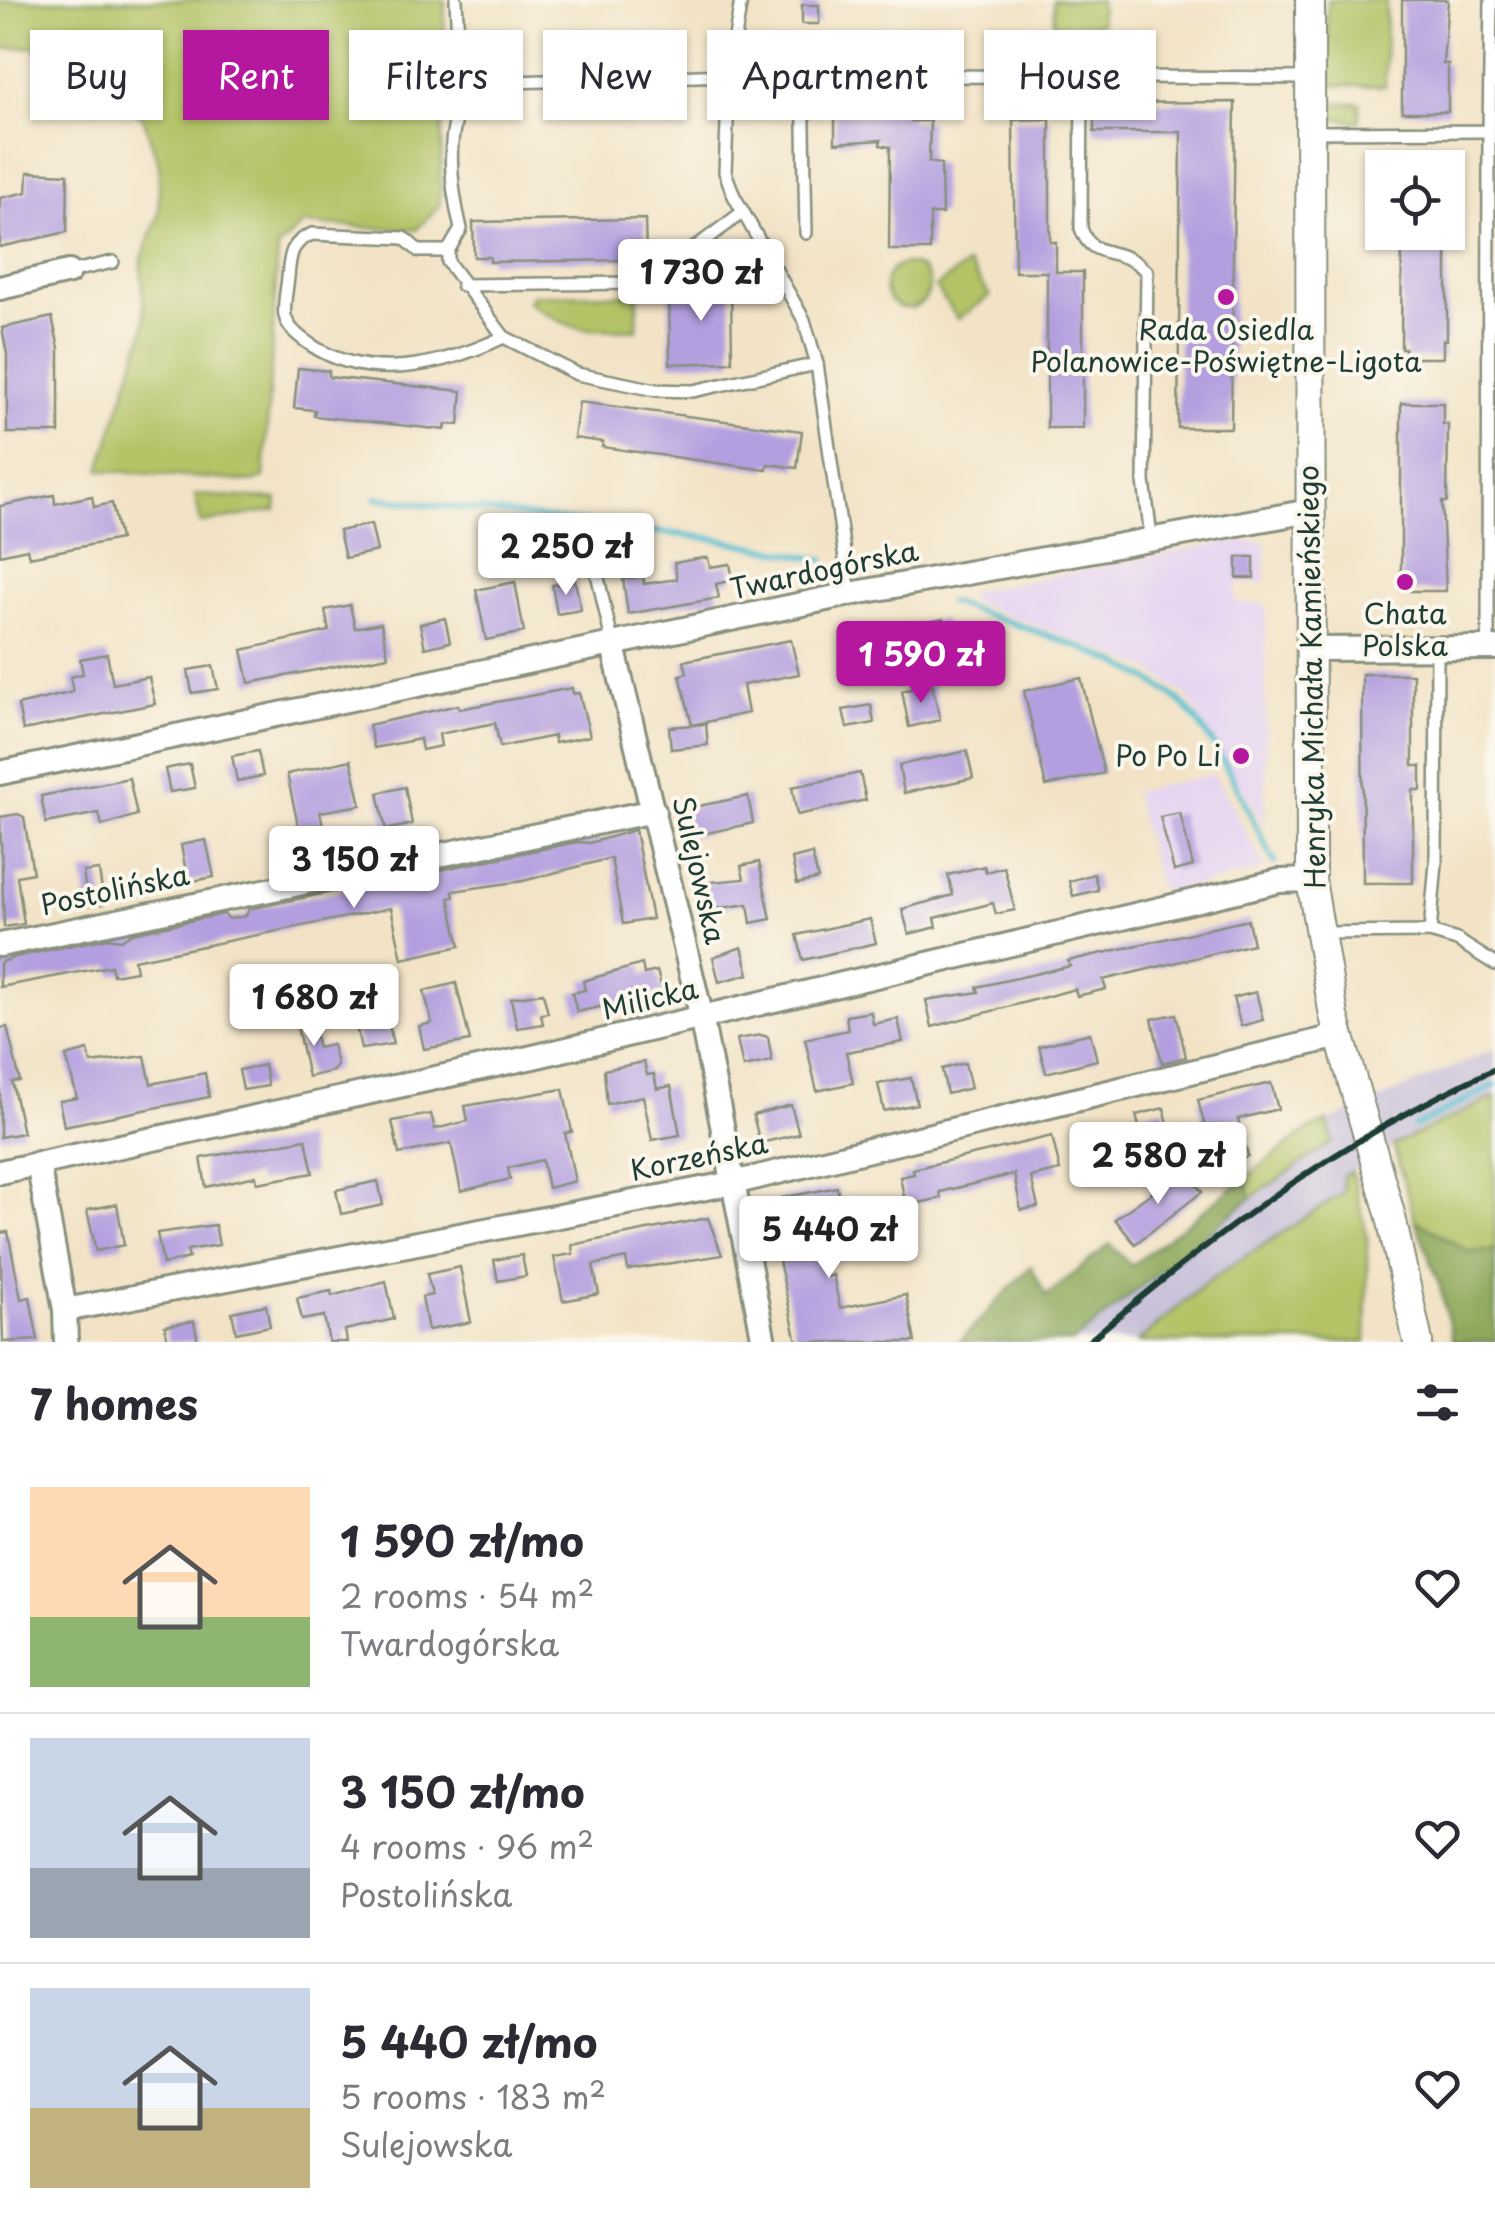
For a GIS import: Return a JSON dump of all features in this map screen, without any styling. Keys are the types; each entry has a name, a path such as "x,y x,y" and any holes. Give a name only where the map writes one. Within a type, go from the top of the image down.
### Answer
{"street":[{"name":"Henryka Michała Kamieńskiego","path":"1310,0 1311,880 1339,1036 1391,1217 1418,1342"},
{"path":"0,288 69,272"},
{"name":"Twardogórska","path":"0,773 850,594 1151,537 1310,512"},
{"name":"Sulejowska","path":"613,646 701,1018 764,1342"},
{"path":"1310,649 1492,648"},
{"name":"Postolińska","path":"0,944 654,811"},
{"name":"Milicka","path":"0,1172 701,1018 1279,881 1311,880"},
{"name":"Korzeńska","path":"66,1310 733,1183 1339,1036"},
{"path":"38,1164 66,1310 66,1342"}],"lane":[{"path":"456,0 458,30"},
{"path":"736,30 741,0"},
{"path":"1491,0 1492,648"},
{"path":"523,82 707,76"},
{"path":"1156,77 1310,78"},
{"path":"458,120 453,203 461,229 448,251 448,262 504,337 577,374 656,390 693,391 817,364"},
{"path":"727,120 725,172 804,320 817,364 850,594"},
{"path":"804,120 806,233"},
{"path":"1082,120 1081,228 1085,242 1092,249 1128,254 1147,272 1144,481 1151,537"},
{"path":"1310,132 1490,131"},
{"path":"462,285 653,279 744,212"},
{"path":"448,251 418,251 404,238 312,234 300,239 290,253 285,316 304,340 331,356 397,367 462,357 504,337"},
{"path":"69,272 113,262"},
{"name":"Sulejowska","path":"588,532 613,646"},
{"path":"1430,932 1436,862 1437,648"},
{"path":"1318,933 1430,932 1457,940 1495,964"}],"shaded area":[{"path":"1261,541 1266,545 1265,583 1236,584 1235,602 1266,604 1265,826 1186,695 1148,668 970,601 969,592 1223,543"},
{"path":"1214,774 1266,869 1162,894 1133,792"},
{"path":"1495,1049 1495,1097 1425,1127 1343,1176 1344,1193 1208,1281 1138,1342 1073,1342 1189,1244 1333,1142 1328,1122"}],"green space":[{"path":"0,0 445,0 444,30 349,30 349,120 442,120 440,205 416,230 303,224 278,247 264,477 253,482 100,470 145,327 141,261 159,213 159,164 144,120 163,120 163,30 30,30 30,47 0,48"},
{"path":"1053,0 1100,0 1101,24 1054,24"},
{"path":"1327,0 1386,0 1385,86 1329,85"},
{"path":"1327,103 1360,103 1359,122 1326,117"},
{"path":"907,264 923,270 929,286 923,302 907,308 891,302 885,286 891,270"},
{"path":"968,264 990,296 958,319 935,287"},
{"path":"638,294 637,330 580,328 528,302 533,295"},
{"path":"195,495 277,499 276,510 201,523"},
{"path":"1495,1097 1495,1250 1470,1252 1415,1220 1393,1145"},
{"path":"1328,1122 1333,1142 1251,1198 1245,1178 1309,1129"},
{"path":"1352,1171 1368,1240 1366,1342 1138,1342 1208,1281 1343,1193 1343,1176"},
{"path":"1245,1178 1251,1198 1073,1342 959,1342 1031,1266 1046,1296 1110,1244 1131,1266"},
{"path":"1415,1220 1470,1252 1495,1250 1495,1342 1453,1342 1439,1283"}],"building":[{"path":"1402,0 1448,0 1443,64 1448,64 1448,112 1402,112"},
{"path":"802,5 819,5 819,24 802,24"},
{"path":"1235,102 1231,428 1178,428 1181,132 1094,132 1094,120 1156,120 1156,103"},
{"path":"835,120 930,121 929,162 941,164 942,214 930,214 930,250 889,250 890,147 880,145 881,140 835,143"},
{"path":"1013,120 1050,120 1050,242 1056,242 1056,272 1083,272 1083,428 1047,428 1047,272 1015,272"},
{"path":"28,172 68,174 67,232 0,247 0,198 27,192"},
{"path":"645,219 646,254 629,254 629,260 490,262 490,257 474,257 473,222"},
{"path":"1402,250 1447,250 1447,340 1443,340 1443,358 1405,358 1405,348 1401,348"},
{"path":"731,284 732,362 670,364 669,286"},
{"path":"52,317 59,348 59,433 7,433 7,354 2,328"},
{"path":"298,368 329,371 329,377 462,391 459,425 446,424 445,430 314,416 315,410 294,408"},
{"path":"579,402 802,431 797,468 768,464 767,470 602,447 603,442 574,438"},
{"path":"1401,403 1443,403 1443,424 1448,424 1447,502 1442,502 1446,591 1401,591"},
{"path":"54,495 55,504 92,496 94,507 112,503 120,539 29,557 27,549 0,555 0,506"},
{"path":"371,524 377,551 345,558 339,531"},
{"path":"1237,557 1254,557 1254,578 1237,578"},
{"path":"708,558 710,567 730,564 733,580 716,584 719,598 628,614 623,579 643,576 644,584 677,579 674,563"},
{"path":"575,581 581,610 557,614 552,585"},
{"path":"515,582 524,632 486,640 476,590"},
{"path":"350,605 355,628 381,623 388,656 249,683 242,650 329,631 325,610"},
{"path":"445,618 450,642 425,648 420,624"},
{"path":"943,619 950,658 929,663 925,645 911,644 908,626"},
{"path":"791,640 799,674 743,685 748,713 692,725 680,675 687,673 684,661"},
{"path":"107,654 113,684 149,677 155,704 23,730 18,705 73,692 70,677 83,674 80,659"},
{"path":"213,666 218,689 192,693 188,670"},
{"path":"1362,674 1413,674 1413,766 1421,766 1421,790 1413,790 1413,883 1363,883"},
{"path":"1081,678 1104,773 1046,786 1024,691"},
{"path":"932,684 940,720 909,727 902,691"},
{"path":"572,688 573,694 579,693 590,736 555,743 554,736 500,747 495,723 439,734 441,746 422,750 420,739 374,748 369,725 458,705 459,709"},
{"path":"871,705 874,723 847,728 843,710"},
{"path":"706,724 708,745 671,749 669,727"},
{"path":"258,751 263,776 237,781 232,756"},
{"path":"967,751 973,778 904,793 899,765"},
{"path":"351,760 361,805 320,812 325,834 301,839 287,774"},
{"path":"190,764 195,788 170,792 165,769"},
{"path":"860,773 866,800 797,815 792,787"},
{"path":"129,778 137,815 102,826 99,813 46,823 41,796"},
{"path":"405,787 412,824 386,830 378,793"},
{"path":"748,796 753,823 689,837 684,809"},
{"path":"1180,813 1193,866 1174,871 1160,817"},
{"path":"0,817 24,817 33,873 17,876 24,924 4,927"},
{"path":"635,830 652,919 623,924 611,858 523,881 453,891 454,897 449,898 460,946 402,959 391,908 134,960 136,971 113,975 111,966 0,987 0,963 15,957 107,938 121,940 132,933 224,914 229,919 246,916 249,909 577,842 589,843"},
{"path":"206,840 214,877 188,882 181,845"},
{"path":"812,854 818,879 797,884 792,859"},
{"path":"759,862 771,919 751,923 748,904 714,909 713,902 703,903 701,883 744,879 741,866"},
{"path":"984,866 986,872 1004,867 1015,910 996,914 993,903 935,918 937,927 909,934 902,909 953,895 948,875"},
{"path":"99,870 104,904 88,906 83,872"},
{"path":"1094,874 1098,890 1073,896 1069,881"},
{"path":"870,919 876,943 803,960 797,935"},
{"path":"1248,920 1253,944 1103,980 1106,989 1077,996 1075,989 932,1027 926,1000 979,992 977,987 1070,966 1068,961"},
{"path":"742,947 749,974 719,982 713,957"},
{"path":"642,964 644,974 657,971 663,993 577,1012 572,993 585,990 583,981"},
{"path":"456,983 470,1041 424,1049 419,1026 432,1023 424,991"},
{"path":"1256,992 1263,1020 1241,1026 1233,998"},
{"path":"543,993 548,1013 541,1014 543,1024 517,1028 511,998"},
{"path":"871,1012 873,1024 898,1019 903,1042 846,1052 853,1083 817,1091 805,1039 848,1030 846,1016"},
{"path":"310,1013 318,1048 332,1045 337,1065 333,1071 308,1077 295,1017"},
{"path":"1176,1014 1186,1057 1162,1063 1152,1019"},
{"path":"388,1020 393,1044 361,1049 356,1025"},
{"path":"7,1027 20,1081 12,1082 23,1133 0,1137 0,1028"},
{"path":"1090,1033 1097,1060 1046,1073 1039,1046"},
{"path":"768,1037 772,1061 743,1067 737,1039"},
{"path":"88,1050 91,1063 145,1056 151,1084 205,1073 209,1097 64,1126 59,1101 77,1098 66,1056"},
{"path":"644,1062 647,1075 654,1074 657,1089 671,1086 680,1135 652,1140 643,1096 607,1104 604,1070"},
{"path":"965,1063 971,1088 947,1094 942,1069"},
{"path":"264,1065 268,1086 243,1090 239,1070"},
{"path":"911,1078 917,1104 884,1111 878,1084"},
{"path":"1271,1083 1278,1109 1238,1119 1248,1156 1217,1174 1198,1100"},
{"path":"563,1089 572,1132 565,1133 575,1181 548,1188 542,1160 508,1168 510,1179 461,1191 451,1143 399,1154 392,1121 431,1114 435,1129 468,1121 465,1106"},
{"path":"791,1105 799,1134 760,1143 753,1115"},
{"path":"1164,1108 1169,1128 1141,1135 1136,1115"},
{"path":"1052,1136 1060,1170 1031,1177 1038,1207 1021,1210 1014,1174 940,1192 941,1198 906,1206 900,1177 914,1174 913,1169"},
{"path":"306,1139 313,1173 257,1183 256,1176 206,1187 201,1158"},
{"path":"1184,1170 1202,1192 1135,1244 1115,1219"},
{"path":"378,1181 383,1205 341,1214 336,1190"},
{"path":"837,1187 844,1221 817,1226 827,1277 833,1275 840,1308 906,1295 915,1342 797,1342 779,1261 786,1260 778,1217 781,1198"},
{"path":"117,1204 124,1245 96,1251 87,1210"},
{"path":"708,1218 722,1255 628,1270 626,1258 593,1265 599,1294 563,1301 554,1257 573,1254 572,1245"},
{"path":"215,1225 219,1245 187,1250 189,1258 163,1264 157,1233"},
{"path":"8,1232 21,1299 30,1297 38,1340 3,1342 0,1233"},
{"path":"522,1255 526,1276 498,1281 494,1260"},
{"path":"460,1267 471,1322 428,1330 422,1297 432,1295 427,1274"},
{"path":"386,1281 394,1319 345,1330 347,1342 329,1342 324,1316 302,1320 297,1298 331,1291 332,1296"},
{"path":"266,1305 270,1326 236,1333 232,1312"},
{"path":"194,1321 198,1342 168,1342 165,1326"}],"waterway":[{"path":"376,498 716,539 824,560"},
{"path":"949,602 1076,646 1167,691 1187,709 1213,744 1275,863"},
{"path":"1415,1127 1495,1085"}],"railway":[{"path":"1088,1342 1185,1262 1282,1190 1384,1126 1495,1069"}],"place":[{"name":"Rada Osiedla Polanowice-Poświętne-Ligota","path":"1226,297"},
{"name":"Chata Polska","path":"1405,582"},
{"name":"Po Po Li","path":"1241,756"}]}
